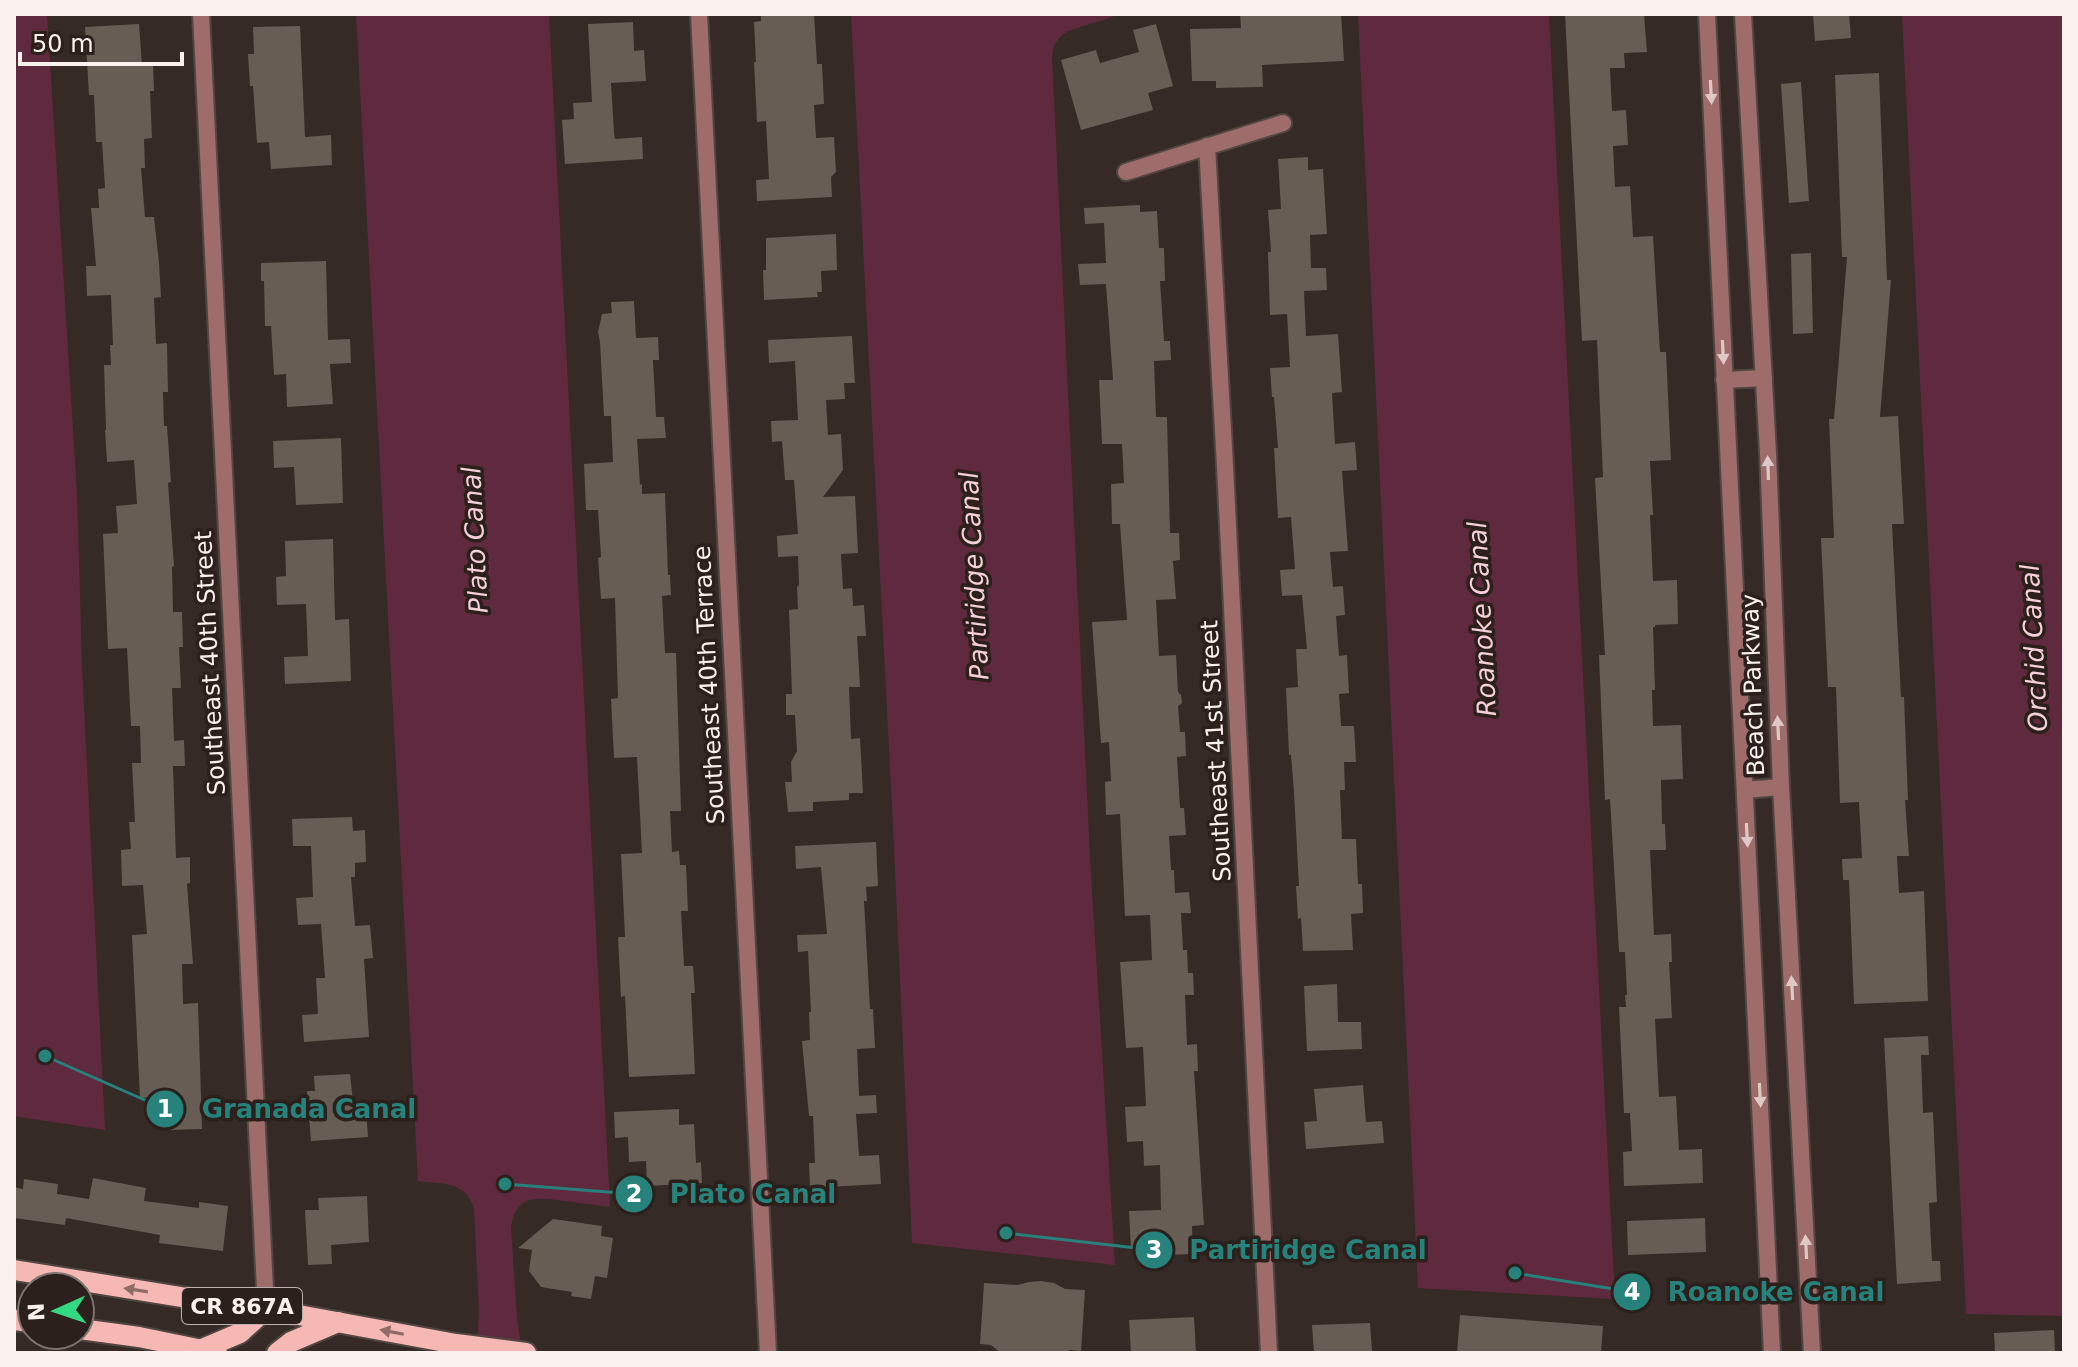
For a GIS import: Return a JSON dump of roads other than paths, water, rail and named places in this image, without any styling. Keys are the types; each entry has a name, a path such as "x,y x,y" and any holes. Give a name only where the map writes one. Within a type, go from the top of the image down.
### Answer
{"main road":[{"name":"CR 867A","path":"14,1270 526,1353"},
{"path":"209,1351 240,1333 266,1309"},
{"path":"277,1353 291,1342 338,1322"},
{"name":"CR 867A","path":"96,1331 209,1351"}],"street":[{"name":"Southeast 40th Street","path":"201,14 266,1309"},
{"name":"Southeast 40th Terrace","path":"699,14 768,1353"},
{"name":"Beach Parkway","path":"1707,14 1772,1353"},
{"name":"Beach Parkway","path":"1743,14 1812,1353"},
{"path":"1126,172 1283,123"},
{"name":"Southeast 41st Street","path":"1207,146 1269,1353"},
{"path":"1724,380 1764,378"},
{"path":"1745,790 1781,787"}],"water":[{"path":"14,14 47,14 77,494 82,666 105,1130 14,1116"},
{"path":"356,14 549,14 610,1207 537,1199 523,1203 517,1209 511,1228 522,1353 476,1353 479,1313 474,1208 459,1188 418,1181"},
{"path":"851,14 1121,14 1068,31 1056,42 1052,57 1090,857 1115,1265 912,1243"},
{"path":"1358,14 1549,14 1615,1299 1418,1288"},
{"name":"Orchid Canal","path":"1902,14 2064,14 2064,1316 1966,1314"}],"place":[{"name":"Granada Canal","path":"45,1056"},
{"name":"Plato Canal","path":"505,1184"},
{"name":"Partiridge Canal","path":"1006,1233"},
{"name":"Roanoke Canal","path":"1515,1273"}]}
